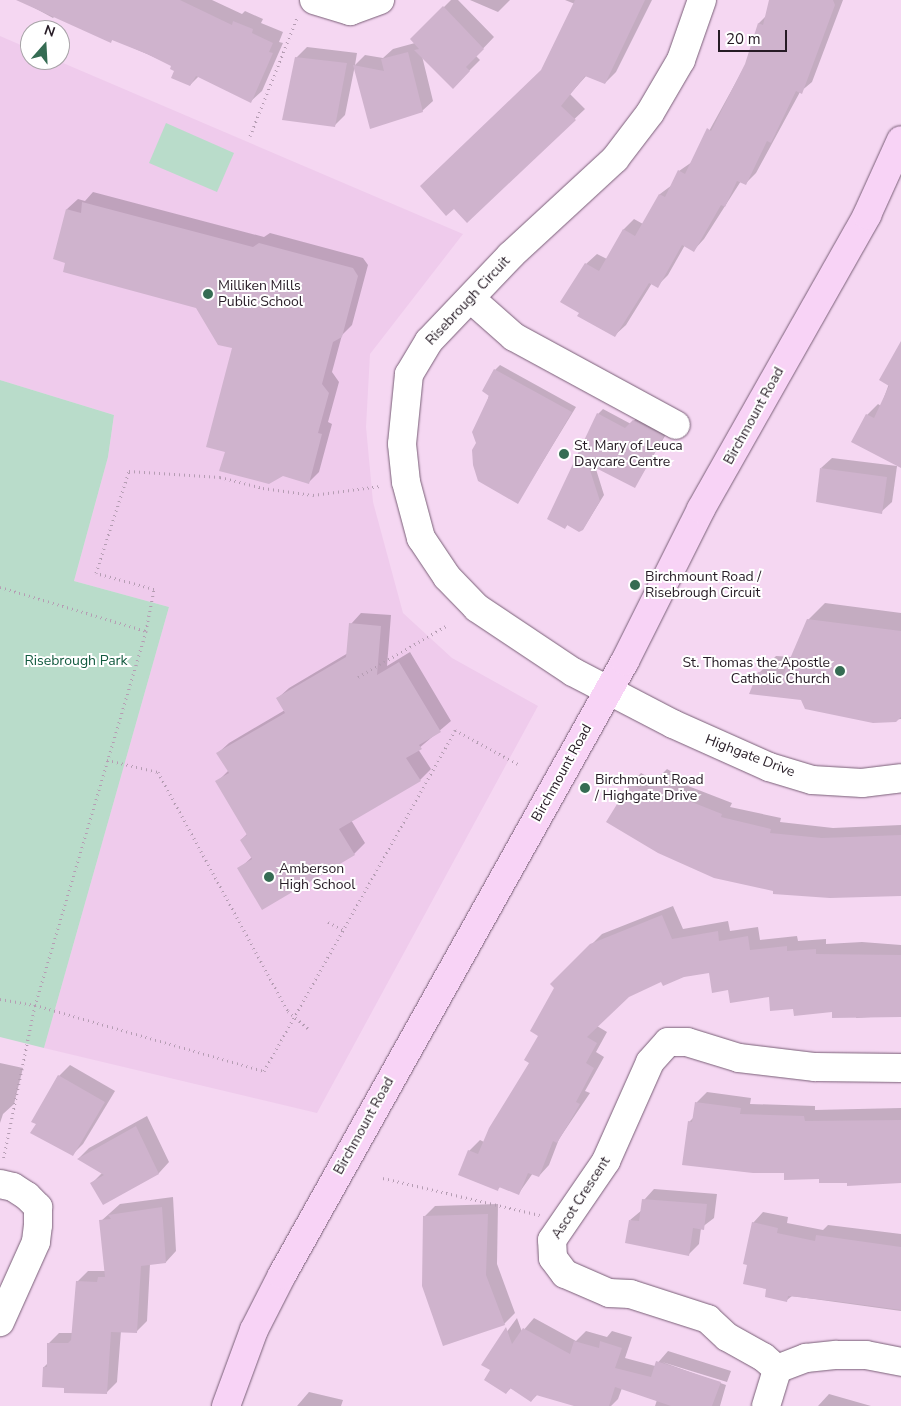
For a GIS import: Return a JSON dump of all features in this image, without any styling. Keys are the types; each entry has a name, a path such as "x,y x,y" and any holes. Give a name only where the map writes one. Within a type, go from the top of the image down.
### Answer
{"main road":[{"name":"Birchmount Road","path":"226,1406 251,1338 282,1274 608,691 701,509 867,215 901,140"}],"street":[{"path":"307,4 350,11 380,0"},
{"name":"Risebrough Circuit","path":"608,691 536,650 477,608 447,577 422,538 406,482 402,444 409,374 428,341 472,299 511,255 615,159 638,129 680,60 702,0"},
{"path":"472,299 514,337 676,424"},
{"name":"Highgate Drive","path":"608,691 672,724 769,767 812,780 862,783 901,778"},
{"name":"Ascot Crescent","path":"777,1369 763,1357 727,1337 708,1319 630,1294 609,1293 565,1274 553,1258 552,1240 606,1161 650,1062 668,1042 687,1042 739,1058 815,1068 901,1068"},
{"path":"0,1322 36,1242 38,1225 38,1207 1,1175"},
{"path":"766,1406 777,1369 806,1358 866,1355 901,1362"}],"path":[{"path":"250,136 307,4"},
{"path":"1,1175 35,1005 146,631 154,589 96,573 129,471 220,477 263,488 313,495 380,486"},
{"path":"0,587 146,631"},
{"path":"358,677 446,626"},
{"path":"0,999 35,1005 264,1071 296,1018 455,730 518,764"},
{"path":"107,760 158,772 288,1011 309,1029"},
{"path":"328,922 344,930"},
{"path":"383,1178 564,1221"}],"shaded area":[{"path":"0,36 20,45 20,70 70,70 70,66 463,234 370,354 366,427 373,502 403,613 452,658 538,706 317,1113 44,1048 169,607 74,581 108,457 114,415 0,380"}],"green space":[{"path":"166,123 234,153 217,192 149,163"},
{"name":"Risebrough Park","path":"0,380 114,415 108,457 74,581 169,607 44,1048 0,1037"}],"building":[{"path":"16,0 180,0 232,25 233,21 253,29 252,33 273,43 269,52 273,53 251,103 196,76 190,86 171,78 174,71 170,69 171,66 147,54 112,40 111,43 70,24 70,20 60,20"},
{"path":"575,0 645,0 605,84 585,76 561,106 576,120 467,223 454,209 446,216 420,186 541,70"},
{"path":"769,0 833,0 835,5 802,94 796,91 771,143 767,141 746,185 737,181 725,207 721,205 694,252 682,245 658,288 649,283 615,337 577,316 579,313 560,302 585,263 599,271 623,229 635,236 659,194 665,197 678,170 685,174 707,128 711,131 745,64 758,23 763,25"},
{"path":"443,6 484,49 466,67 470,71 453,89 414,50 419,49 410,39"},
{"path":"408,52 423,112 370,129 353,65 384,71 381,59"},
{"path":"295,57 347,63 335,127 282,120"},
{"path":"82,202 253,247 259,243 353,268 358,276 342,337 333,342 322,384 329,393 318,433 322,434 309,484 283,476 269,484 219,471 225,452 206,447 232,348 218,345 196,308 63,272 65,263 53,259 66,209 81,213"},
{"path":"901,341 901,468 851,442 866,414 874,418 889,386 879,380"},
{"path":"494,369 572,412 518,504 478,481 473,465 472,450 476,443 472,432 489,396 482,391"},
{"path":"597,413 625,428 633,420 664,436 635,488 588,464 600,501 583,530 579,532 567,525 565,529 547,519"},
{"path":"820,468 887,477 882,514 816,502"},
{"name":"St. Thomas the Apostle Catholic Church","path":"807,619 901,631 901,717 896,722 873,723 805,709 801,700 749,694 758,672 783,675"},
{"path":"349,623 381,626 377,675 399,662 441,732 419,745 422,749 406,758 421,781 339,829 355,855 262,910 237,868 252,859 240,840 247,835 215,781 229,773 216,753 285,713 276,698 346,657"},
{"path":"655,778 676,791 674,795 722,814 721,817 771,829 770,833 822,838 901,835 901,896 830,898 773,894 773,891 714,878 658,853 606,822 630,783 646,793"},
{"path":"662,915 672,939 718,931 719,941 748,936 750,950 787,946 787,951 816,949 816,954 901,955 901,1017 832,1018 832,1012 794,1016 793,1009 770,1011 769,997 730,1003 728,990 712,993 709,973 684,977 663,986 661,982 629,997 587,1037 597,1043 586,1063 594,1068 576,1102 580,1104 557,1143 553,1141 539,1177 528,1173 519,1195 499,1187 498,1191 458,1175 468,1150 478,1154 489,1128 529,1063 524,1060 538,1036 530,1031 554,988 550,984 590,944"},
{"path":"58,1075 105,1102 73,1156 30,1133 36,1124 31,1122"},
{"path":"695,1102 741,1108 740,1114 804,1116 805,1121 901,1120 901,1183 847,1186 847,1183 819,1183 819,1179 784,1180 784,1173 753,1173 682,1165 688,1121 692,1122"},
{"path":"136,1126 159,1174 103,1205 90,1183 104,1175 77,1159"},
{"path":"642,1199 707,1204 704,1230 693,1228 689,1256 625,1243 629,1220 639,1221"},
{"path":"162,1207 166,1263 141,1266 137,1333 111,1332 107,1394 64,1393 64,1388 42,1387 43,1367 47,1367 47,1343 68,1343 71,1340 76,1281 97,1282 98,1277 105,1277 99,1220 111,1219 108,1215"},
{"path":"488,1214 486,1275 505,1325 443,1346 422,1286 423,1216"},
{"path":"752,1222 778,1228 777,1233 815,1241 816,1235 901,1247 901,1310 788,1296 787,1302 765,1297 766,1289 743,1284 747,1265 743,1264"},
{"path":"506,1327 512,1344 523,1328 570,1354 574,1341 599,1348 600,1341 622,1348 615,1368 651,1377 656,1361 721,1382 712,1406 671,1406 615,1387 609,1406 574,1406 536,1395 531,1402 510,1388 506,1394 484,1380 490,1370 481,1365"}],"place":[{"name":"Milliken Mills Public School","path":"208,294"},
{"name":"St. Mary of Leuca Daycare Centre","path":"564,454"},
{"name":"Birchmount Road / Risebrough Circuit","path":"635,585"},
{"name":"St. Thomas the Apostle Catholic Church","path":"840,671"},
{"name":"Birchmount Road / Highgate Drive","path":"585,788"},
{"name":"Amberson High School","path":"269,877"}]}
